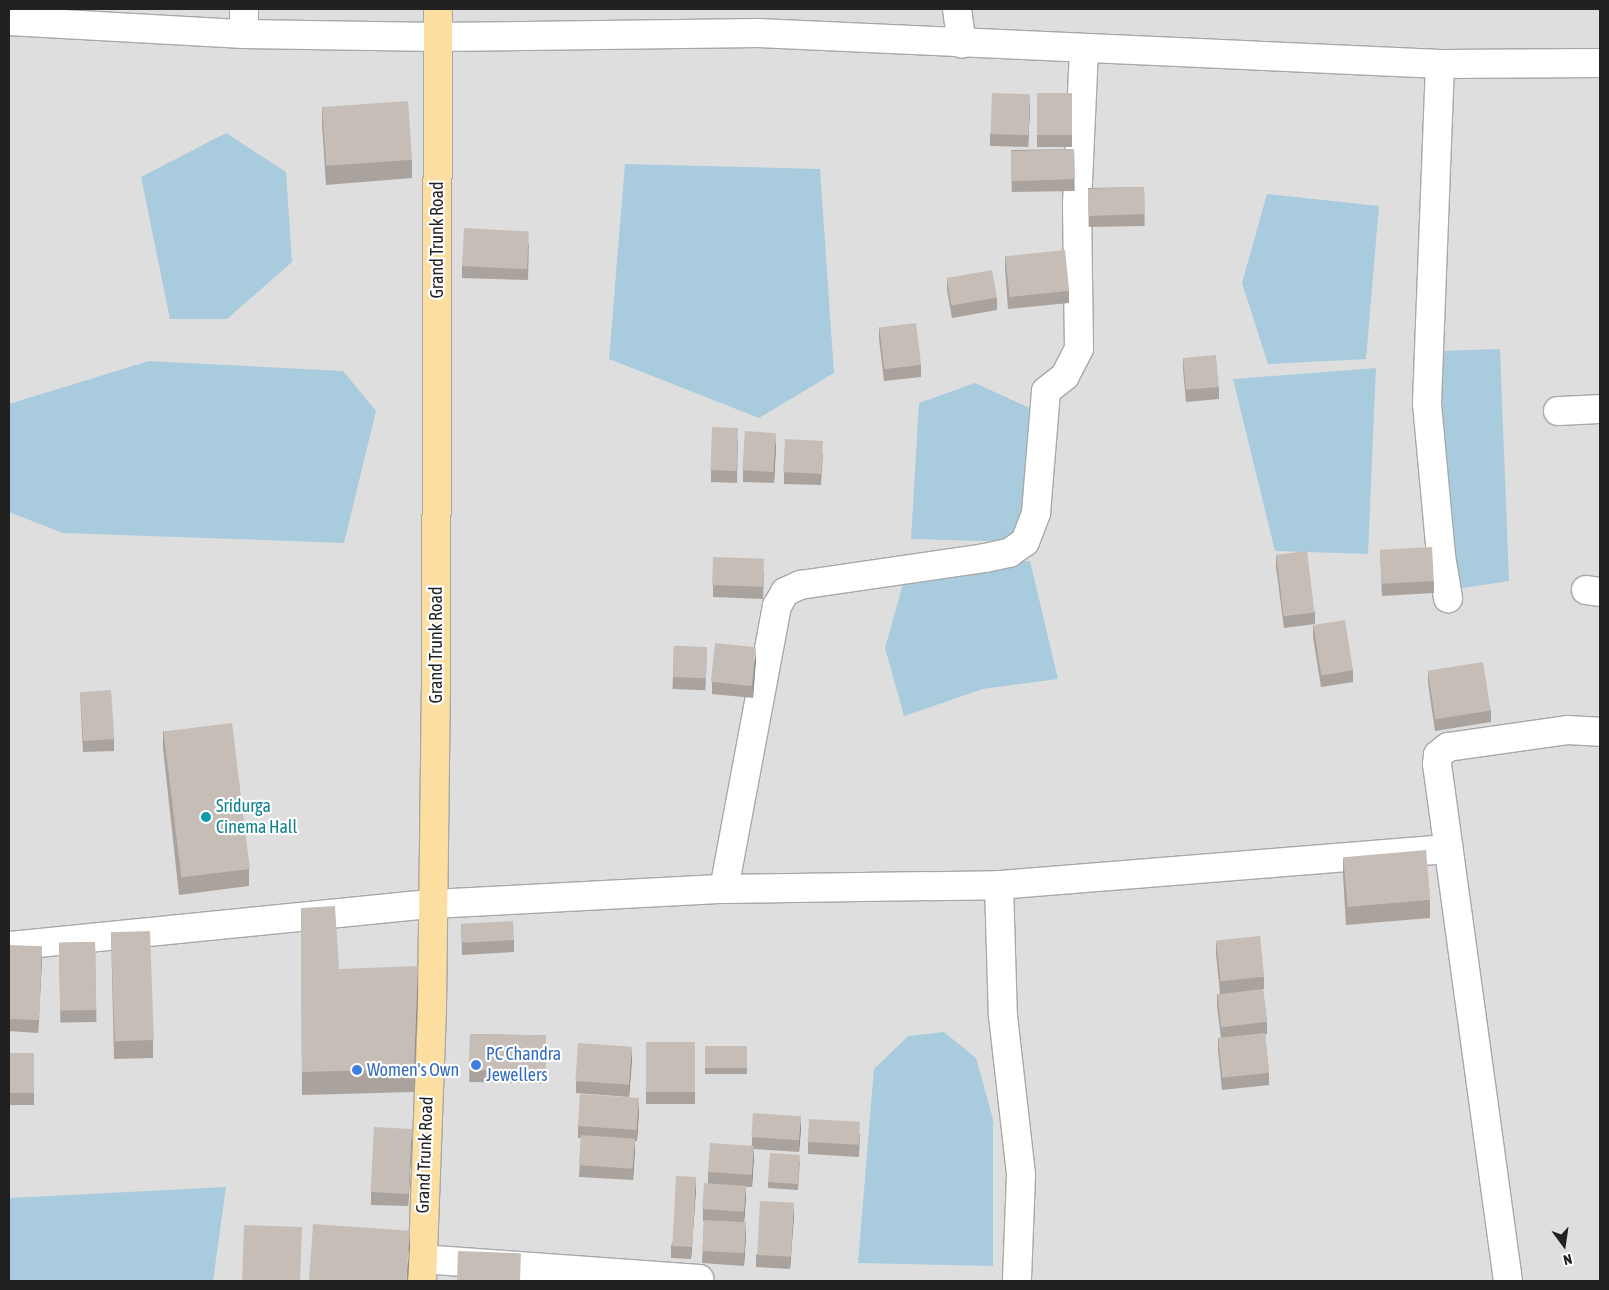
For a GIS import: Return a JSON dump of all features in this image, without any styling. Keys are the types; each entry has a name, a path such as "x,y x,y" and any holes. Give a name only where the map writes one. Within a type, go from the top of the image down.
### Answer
{"main road":[{"name":"Grand Trunk Road","path":"422,1270 433,904 438,404 436,37 438,9"}],"street":[{"path":"957,9 962,44"},
{"path":"9,21 58,16 244,22 436,37 758,33 962,44 1440,64 1600,63"},
{"path":"724,889 777,606 785,592 800,585 985,558 1009,553 1026,542 1036,513 1046,391 1065,376 1079,349 1077,204 1084,49"},
{"path":"1440,64 1427,404 1441,556 1448,598"},
{"path":"1558,411 1600,409"},
{"path":"1508,1281 1437,764 1438,755 1448,747 1567,730 1600,732"},
{"path":"9,946 433,904 724,889 999,885 1450,849"},
{"path":"999,885 1003,1016 1021,1175 1017,1281"},
{"path":"422,1270 699,1279"}],"shaded area":[{"path":"9,9 1600,9 1600,1281 9,1281"}],"water":[{"path":"226,133 286,172 292,262 227,319 170,319 141,177"},
{"path":"625,164 820,169 834,373 759,418 609,359"},
{"path":"1267,194 1379,206 1366,359 1268,364 1242,283"},
{"path":"1500,349 1509,581 1456,589 1437,351"},
{"path":"149,361 343,371 376,411 344,543 63,533 9,512 9,404"},
{"path":"1376,368 1368,554 1275,551 1233,379"},
{"path":"975,383 1036,411 1019,542 911,539 919,403"},
{"path":"1030,561 1058,679 983,689 904,716 885,648 908,566"},
{"path":"944,1032 976,1058 993,1119 993,1266 858,1263 874,1069 908,1036"},
{"path":"226,1187 213,1281 9,1281 9,1198"}],"building":[{"path":"992,93 1030,94 1029,135 991,134"},
{"path":"1037,93 1072,93 1072,135 1037,135"},
{"path":"408,101 412,160 326,166 322,107"},
{"path":"1074,149 1075,179 1012,181 1011,151"},
{"path":"1144,187 1145,214 1089,216 1088,189"},
{"path":"464,228 529,231 527,269 462,266"},
{"path":"1065,250 1069,291 1010,297 1005,256"},
{"path":"992,270 997,298 952,306 947,278"},
{"path":"916,323 921,365 884,369 879,328"},
{"path":"1216,355 1219,387 1186,390 1183,358"},
{"path":"712,427 738,428 736,471 710,470"},
{"path":"745,431 776,433 773,472 742,470"},
{"path":"785,439 823,441 821,474 783,472"},
{"path":"1432,547 1434,581 1382,584 1380,550"},
{"path":"1307,551 1315,613 1284,616 1276,555"},
{"path":"713,557 764,559 763,587 712,585"},
{"path":"1345,620 1353,670 1321,675 1313,625"},
{"path":"715,643 756,647 752,686 711,682"},
{"path":"674,646 707,647 706,678 673,677"},
{"path":"1483,662 1491,710 1435,719 1428,671"},
{"path":"111,690 114,739 83,741 80,692"},
{"name":"Sridurga Cinema Hall","path":"232,723 250,869 181,877 164,731"},
{"path":"1426,850 1430,900 1348,907 1343,857"},
{"path":"335,906 339,969 418,966 414,1069 302,1072 301,908"},
{"path":"513,921 514,940 462,943 461,924"},
{"path":"150,931 154,1040 115,1041 111,932"},
{"path":"1260,936 1264,977 1221,981 1216,941"},
{"path":"95,942 96,1010 60,1011 59,943"},
{"path":"9,945 42,946 39,1020 9,1019"},
{"path":"1263,989 1267,1022 1221,1027 1217,995"},
{"path":"1265,1033 1269,1073 1222,1078 1218,1038"},
{"path":"470,1034 546,1035 545,1071 469,1070"},
{"path":"646,1042 695,1042 695,1092 646,1092"},
{"path":"578,1043 632,1047 629,1085 575,1081"},
{"path":"705,1046 747,1046 747,1068 705,1068"},
{"path":"9,1053 34,1053 34,1093 9,1093"},
{"path":"580,1094 639,1098 637,1130 578,1126"},
{"path":"753,1113 801,1116 799,1140 751,1137"},
{"path":"809,1119 860,1122 859,1145 808,1142"},
{"path":"374,1127 412,1129 409,1194 371,1192"},
{"path":"581,1135 635,1139 633,1169 579,1165"},
{"path":"710,1143 754,1146 752,1175 708,1172"},
{"path":"770,1153 800,1155 798,1184 768,1182"},
{"path":"676,1176 696,1177 692,1247 672,1246"},
{"path":"704,1183 746,1186 744,1212 702,1209"},
{"path":"760,1201 794,1203 791,1257 757,1255"},
{"path":"704,1220 746,1222 744,1253 702,1251"},
{"path":"313,1224 410,1231 406,1281 309,1281"},
{"path":"244,1225 302,1227 300,1281 242,1281"},
{"path":"458,1251 521,1253 520,1281 457,1281"}],"place":[{"name":"Sridurga Cinema Hall","path":"206,817"},
{"name":"PC Chandra Jewellers","path":"476,1065"},
{"name":"Women's Own","path":"357,1070"}]}
